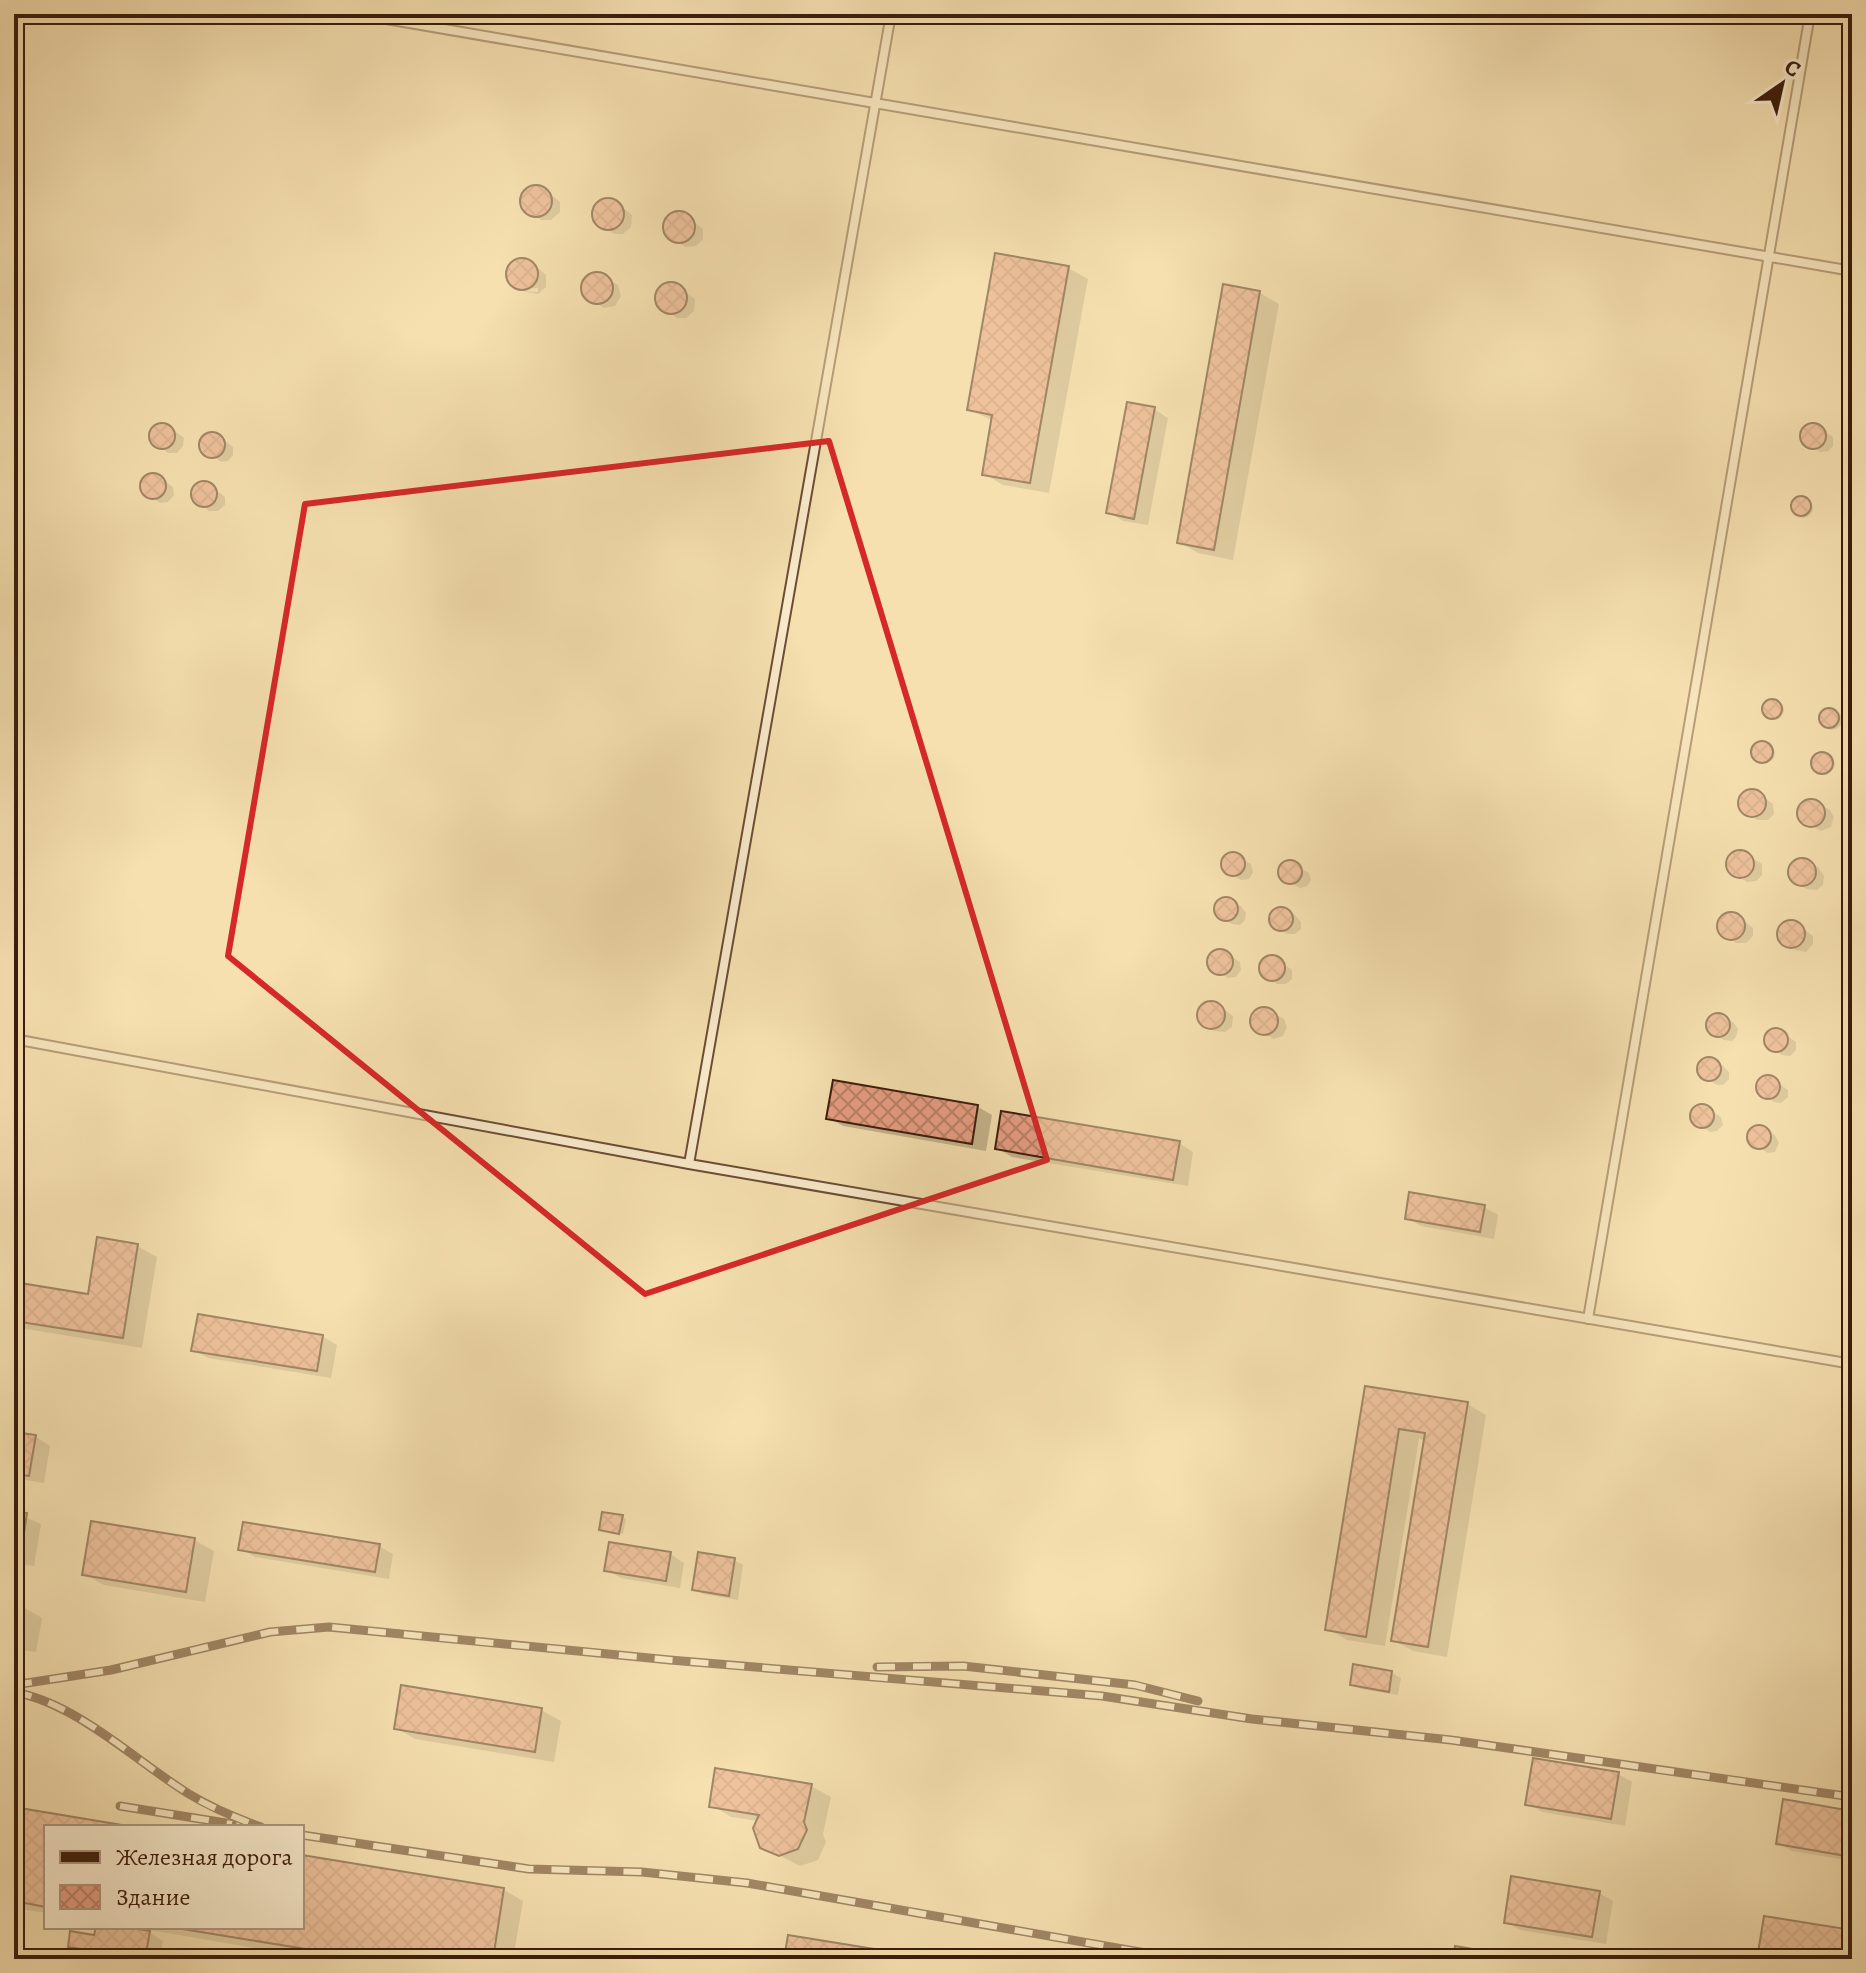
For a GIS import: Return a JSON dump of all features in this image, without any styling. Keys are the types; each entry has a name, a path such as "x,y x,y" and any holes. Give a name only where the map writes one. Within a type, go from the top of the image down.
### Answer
{"lane":[{"path":"357,14 1852,271"},
{"path":"689,1164 891,14"},
{"path":"1588,1319 1810,14"},
{"path":"14,1039 689,1164 1852,1364"}],"highlighted area":[{"path":"829,441 1047,1160 645,1294 228,956 305,504"}],"building":[{"path":"536,185 548,189 552,201 548,213 536,217 524,213 520,201 524,189"},
{"path":"608,198 620,202 624,214 620,226 608,230 596,226 592,214 596,202"},
{"path":"679,211 691,215 695,227 691,239 679,243 667,239 663,227 667,215"},
{"path":"995,253 1069,266 1030,483 982,475 992,415 967,410"},
{"path":"522,258 534,262 538,274 534,286 522,290 510,286 506,274 510,262"},
{"path":"597,272 609,276 613,288 609,300 597,304 585,300 581,288 585,276"},
{"path":"671,282 683,286 687,298 683,310 671,314 659,310 655,298 659,286"},
{"path":"1223,284 1260,291 1214,550 1177,543"},
{"path":"1127,402 1155,407 1134,519 1106,513"},
{"path":"162,423 171,427 175,436 171,445 162,449 153,445 149,436 153,427"},
{"path":"1813,423 1822,427 1826,436 1822,445 1813,449 1804,445 1800,436 1804,427"},
{"path":"212,432 221,436 225,445 221,454 212,458 203,454 199,445 203,436"},
{"path":"153,473 162,477 166,486 162,495 153,499 144,495 140,486 144,477"},
{"path":"204,481 213,485 217,494 213,503 204,507 195,503 191,494 195,485"},
{"path":"1801,496 1808,499 1811,506 1808,513 1801,516 1794,513 1791,506 1794,499"},
{"path":"1772,699 1779,702 1782,709 1779,716 1772,719 1765,716 1762,709 1765,702"},
{"path":"1829,708 1836,711 1839,718 1836,725 1829,728 1822,725 1819,718 1822,711"},
{"path":"1762,741 1770,744 1773,752 1770,760 1762,763 1754,760 1751,752 1754,744"},
{"path":"1822,752 1830,755 1833,763 1830,771 1822,774 1814,771 1811,763 1814,755"},
{"path":"1752,789 1762,793 1766,803 1762,813 1752,817 1742,813 1738,803 1742,793"},
{"path":"1811,799 1821,803 1825,813 1821,823 1811,827 1801,823 1797,813 1801,803"},
{"path":"1740,850 1750,854 1754,864 1750,874 1740,878 1730,874 1726,864 1730,854"},
{"path":"1233,852 1242,855 1245,864 1242,873 1233,876 1224,873 1221,864 1224,855"},
{"path":"1802,858 1812,862 1816,872 1812,882 1802,886 1792,882 1788,872 1792,862"},
{"path":"1290,860 1299,863 1302,872 1299,881 1290,884 1281,881 1278,872 1281,863"},
{"path":"1226,897 1235,900 1238,909 1235,918 1226,921 1217,918 1214,909 1217,900"},
{"path":"1281,907 1290,910 1293,919 1290,928 1281,931 1272,928 1269,919 1272,910"},
{"path":"1731,912 1741,916 1745,926 1741,936 1731,940 1721,936 1717,926 1721,916"},
{"path":"1791,920 1801,924 1805,934 1801,944 1791,948 1781,944 1777,934 1781,924"},
{"path":"1220,949 1229,953 1233,962 1229,971 1220,975 1211,971 1207,962 1211,953"},
{"path":"1272,955 1281,959 1285,968 1281,977 1272,981 1263,977 1259,968 1263,959"},
{"path":"1211,1001 1221,1005 1225,1015 1221,1025 1211,1029 1201,1025 1197,1015 1201,1005"},
{"path":"1264,1007 1274,1011 1278,1021 1274,1031 1264,1035 1254,1031 1250,1021 1254,1011"},
{"path":"1718,1013 1727,1016 1730,1025 1727,1034 1718,1037 1709,1034 1706,1025 1709,1016"},
{"path":"1776,1028 1785,1031 1788,1040 1785,1049 1776,1052 1767,1049 1764,1040 1767,1031"},
{"path":"1709,1057 1718,1060 1721,1069 1718,1078 1709,1081 1700,1078 1697,1069 1700,1060"},
{"path":"1768,1075 1777,1078 1780,1087 1777,1096 1768,1099 1759,1096 1756,1087 1759,1078"},
{"path":"833,1080 978,1105 972,1144 826,1119"},
{"path":"1702,1104 1711,1107 1714,1116 1711,1125 1702,1128 1693,1125 1690,1116 1693,1107"},
{"path":"1001,1111 1180,1141 1173,1180 995,1149"},
{"path":"1759,1125 1768,1128 1771,1137 1768,1146 1759,1149 1750,1146 1747,1137 1750,1128"},
{"path":"1409,1192 1485,1205 1480,1232 1405,1219"},
{"path":"97,1237 138,1244 123,1338 14,1321 14,1282 88,1294"},
{"path":"198,1314 323,1335 317,1371 191,1351"},
{"path":"1365,1386 1468,1402 1428,1647 1391,1641 1425,1433 1399,1429 1366,1637 1325,1630"},
{"path":"14,1432 36,1435 29,1476 14,1474"},
{"path":"14,1511 27,1513 20,1559 14,1558"},
{"path":"602,1512 623,1515 619,1534 599,1530"},
{"path":"91,1521 195,1538 186,1592 82,1575"},
{"path":"243,1522 380,1544 375,1572 238,1550"},
{"path":"609,1542 671,1552 666,1581 604,1571"},
{"path":"698,1552 735,1558 729,1596 692,1590"},
{"path":"14,1604 23,1605 17,1643 14,1642"},
{"path":"1353,1664 1392,1671 1389,1692 1350,1685"},
{"path":"401,1685 542,1708 535,1752 394,1729"},
{"path":"1533,1758 1619,1772 1611,1819 1525,1805"},
{"path":"715,1768 812,1784 804,1822 807,1830 798,1849 779,1856 760,1848 753,1828 759,1815 709,1807"},
{"path":"1783,1799 1852,1811 1852,1857 1776,1844"},
{"path":"14,1807 122,1825 44,1825 44,1907 14,1901"},
{"path":"304,1855 504,1888 493,1959 382,1959 346,1953 345,1959 317,1959 318,1951 182,1929 304,1929"},
{"path":"1511,1876 1600,1891 1592,1937 1504,1923"},
{"path":"1764,1916 1852,1930 1852,1959 1757,1959"},
{"path":"96,1929 150,1931 145,1959 68,1947 70,1931 94,1935"},
{"path":"788,1935 936,1959 784,1959"},
{"path":"1455,1946 1532,1959 1453,1959"}],"railway":[{"path":"14,1685 111,1670 270,1632 329,1627 670,1660 1102,1696 1252,1719 1451,1740 1852,1797"},
{"path":"877,1667 963,1666 1135,1685 1198,1701"},
{"path":"14,1692 61,1708 189,1794 256,1825"},
{"path":"120,1806 232,1824"},
{"path":"304,1835 529,1869 642,1872 747,1883 1180,1959"}]}
